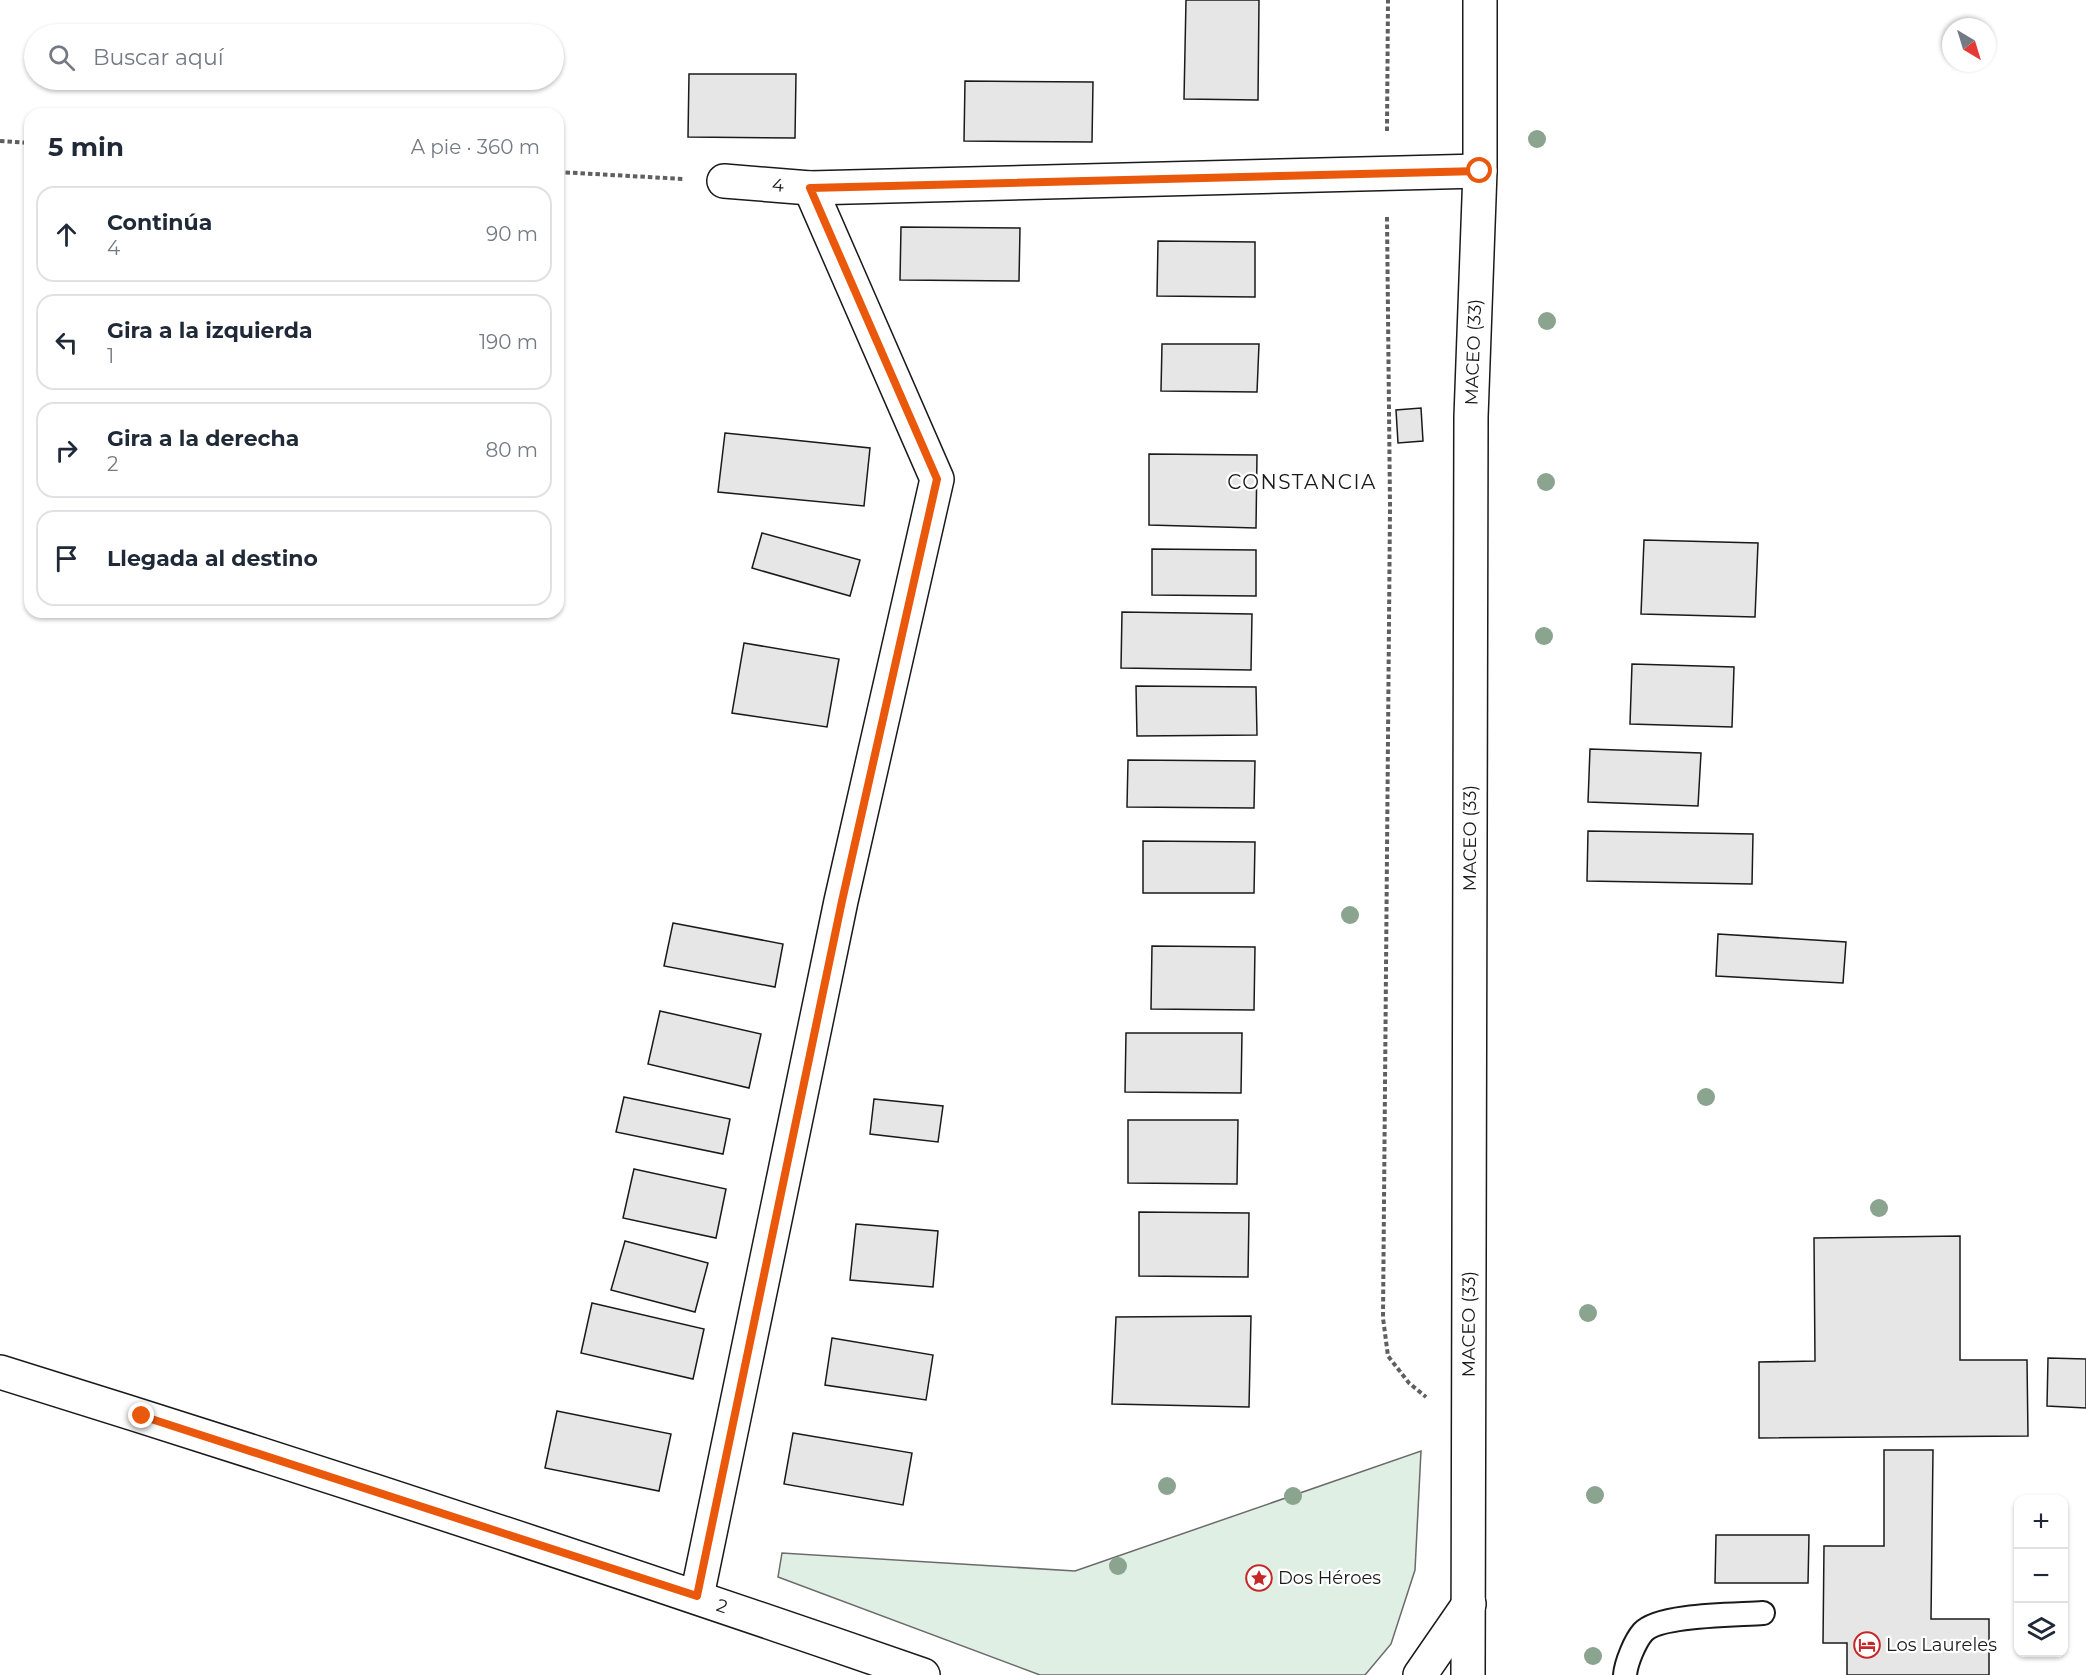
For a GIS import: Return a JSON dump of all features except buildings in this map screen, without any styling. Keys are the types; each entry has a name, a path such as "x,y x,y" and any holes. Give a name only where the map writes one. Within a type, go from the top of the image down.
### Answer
{"street":[{"name":"MACEO (33)","path":"1468,1675 1471,417 1480,171 1480,0"},
{"name":"4","path":"724,181 810,188 1480,171"},
{"path":"697,1596 842,901 937,479 810,188"},
{"name":"2","path":"0,1372 697,1596 923,1675"},
{"path":"1420,1675 1469,1604"}],"lane":[{"path":"1624,1675 1626,1665 1644,1631 1668,1620 1763,1613"}],"path":[{"path":"1388,0 1390,507 1383,1318 1388,1356 1409,1383 1469,1429"},
{"path":"0,141 24,143"},
{"path":"564,172 724,181"}],"green space":[{"path":"1421,1451 1415,1570 1391,1644 1365,1675 1040,1675 778,1577 782,1553 1075,1571"}],"place":[{"name":"Dos Héroes","path":"1259,1578"},
{"name":"Los Laureles","path":"1867,1645"}],"district":[{"name":"CONSTANCIA","path":"1302,482"}],"route":[{"path":"142,1416 697,1596 842,901 937,479 810,188 1480,171"}]}
